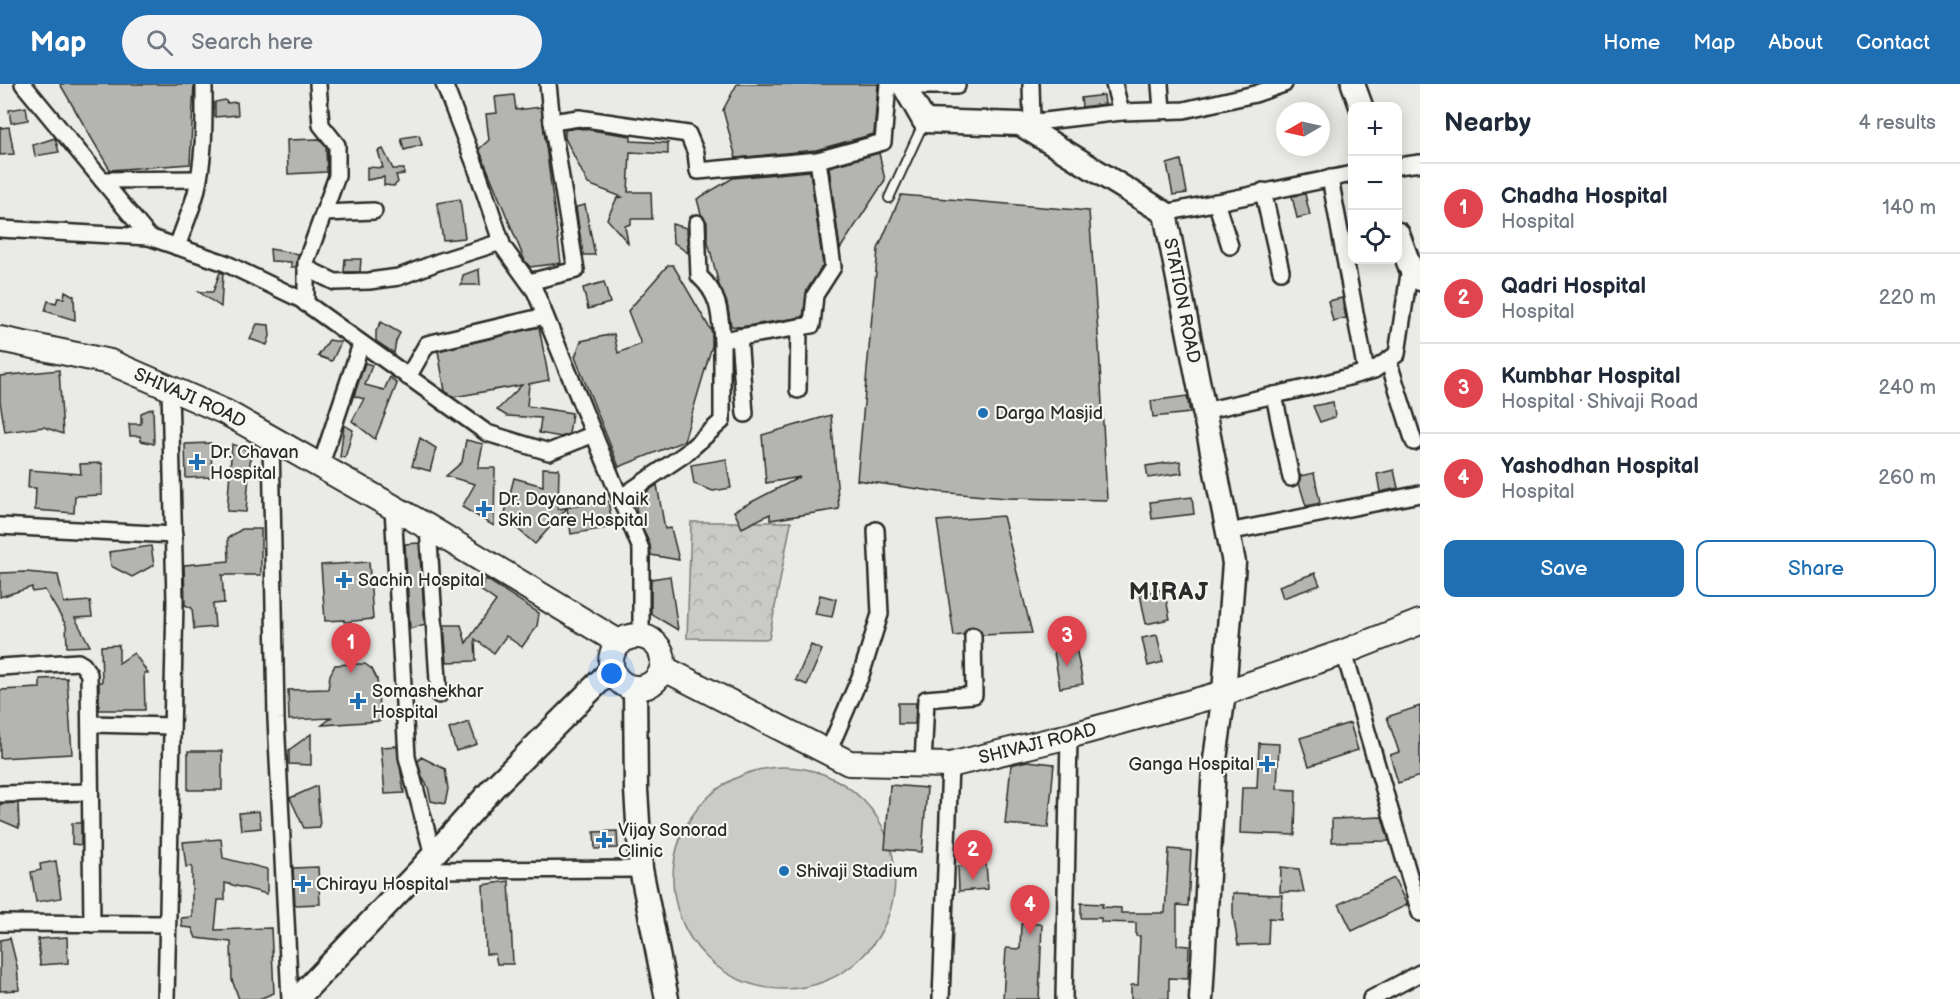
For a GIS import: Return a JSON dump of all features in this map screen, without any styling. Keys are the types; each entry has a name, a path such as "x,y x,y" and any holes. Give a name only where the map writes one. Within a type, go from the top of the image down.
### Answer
{"main road":[{"path":"1353,84 1360,102"},
{"path":"899,85 924,121"},
{"name":"STATION ROAD","path":"924,121 1026,123 1165,213 1234,563 1224,693 1214,767 1201,999"},
{"path":"1402,243 1415,273"},
{"name":"SHIVAJI ROAD","path":"0,339 110,362 225,412 271,440 630,639"},
{"name":"SHIVAJI ROAD","path":"663,668 849,763 950,765 1069,736 1224,693 1344,652 1420,621"},
{"path":"630,639 654,642 662,653 663,668 656,681 650,685 629,687 618,680 612,669 612,654 630,639"},
{"path":"297,999 427,862 494,787 612,669"},
{"path":"635,688 636,790 641,870 668,999"}],"street":[{"path":"23,84 149,237"},
{"path":"177,247 196,192 204,143 204,84"},
{"path":"306,304 306,262 337,176 337,145 321,125 318,84"},
{"path":"444,84 476,166 503,247 535,291 641,549 630,639"},
{"path":"528,282 576,270 552,122 549,84"},
{"path":"552,122 579,118 688,134 696,153 698,171 818,160 883,142 899,85 957,86 957,84"},
{"path":"1031,84 1026,123 1121,112 1184,110 1255,94 1284,84"},
{"path":"1114,84 1121,112"},
{"path":"1160,84 1162,110"},
{"path":"722,340 812,325 815,295 832,267 818,160"},
{"path":"1402,166 1420,164"},
{"path":"1165,213 1348,175"},
{"path":"102,180 198,178"},
{"path":"1330,178 1366,372"},
{"path":"1263,191 1281,271"},
{"path":"1216,202 1230,246"},
{"path":"324,213 374,211"},
{"path":"620,498 685,454 722,421 720,306 708,284 699,276 697,223"},
{"path":"0,229 149,237 225,263 306,304 487,433 549,452 594,434"},
{"path":"306,268 335,282 369,281 399,277 501,242"},
{"path":"1204,411 1374,370 1396,354 1415,273"},
{"path":"408,377 427,344 545,316"},
{"path":"798,390 799,327"},
{"path":"739,337 745,414"},
{"path":"320,467 361,344"},
{"path":"1388,360 1413,442"},
{"path":"166,999 176,601 170,388"},
{"path":"1274,395 1291,478"},
{"path":"271,440 276,719 291,999"},
{"path":"1228,532 1420,494"},
{"path":"393,508 407,757 427,862 641,870"},
{"path":"0,526 174,535"},
{"path":"428,527 439,695"},
{"path":"828,752 861,675 880,614 876,530"},
{"path":"923,765 926,699 974,695 973,636"},
{"path":"1344,652 1420,913"},
{"path":"0,667 78,662 83,664 88,674 90,683 92,924"},
{"path":"90,724 172,726"},
{"path":"1064,999 1069,736"},
{"path":"940,999 950,765"},
{"path":"0,794 90,792"},
{"path":"0,923 167,924"},
{"path":"1371,999 1420,973"}],"lane":[{"path":"889,198 924,121"}],"green space":[{"path":"691,522 791,522 769,639 687,638"},
{"name":"Shivaji Stadium","path":"784,767 806,769 836,780 854,792 870,808 882,826 890,846 895,878 893,900 882,930 870,948 854,964 836,976 816,984 784,989 762,987 732,976 714,964 698,948 686,930 678,910 673,878 675,856 686,826 698,808 714,792 732,780 752,772"}],"building":[{"path":"60,84 194,84 190,164 110,170"},
{"path":"737,84 878,84 874,134 816,150 736,158 723,110"},
{"path":"514,95 516,110 541,107 561,263 530,267 525,261 479,149 489,140 486,114 497,113 495,97"},
{"path":"1104,95 1105,104 1082,107 1081,98"},
{"path":"225,100 227,103 237,102 238,115 215,117 215,102"},
{"path":"26,107 28,120 11,123 9,110"},
{"path":"9,127 14,154 0,155 0,128"},
{"path":"577,128 631,136 631,141 668,143 668,154 630,152 628,192 651,192 652,219 631,219 631,224 625,226 628,243 607,219 617,198 622,197 588,184 565,138 565,130"},
{"path":"419,135 422,145 404,150 401,138"},
{"path":"55,138 59,152 35,156 33,145"},
{"path":"319,139 326,147 327,172 288,174 287,140"},
{"path":"383,149 393,169 404,169 404,174 396,175 398,182 394,186 384,185 384,177 367,180 367,167 383,168 378,151"},
{"path":"879,153 885,180 840,249 829,167"},
{"path":"1181,160 1187,193 1173,195 1167,164"},
{"path":"810,171 823,265 807,290 803,317 740,327 731,326 727,303 719,285 707,238 707,222 701,214 697,199 733,178"},
{"path":"1305,194 1310,215 1297,218 1292,196"},
{"name":"Darga Masjid","path":"901,195 1089,211 1107,500 1006,498 939,492 857,480 878,249"},
{"path":"460,199 465,238 443,240 437,203"},
{"path":"585,205 595,255 583,255 576,207"},
{"path":"672,224 687,228 688,253 673,242"},
{"path":"270,249 299,254 296,267 291,267 291,262 271,261"},
{"path":"345,259 361,259 360,272 344,272"},
{"path":"668,265 673,265 712,332 712,346 684,441 619,467 575,357 581,341 614,334 618,353 641,344 628,311"},
{"path":"479,269 480,285 461,285 463,275"},
{"path":"220,272 223,273 221,307 199,292 213,292"},
{"path":"604,282 610,303 588,309 583,288"},
{"path":"65,291 74,296 75,320 45,311 48,301 56,303 58,298 64,298"},
{"path":"1342,298 1346,318 1333,321 1328,301"},
{"path":"381,322 400,333 394,353 376,341 376,331"},
{"path":"257,324 269,325 270,336 267,345 250,339"},
{"path":"539,327 549,380 529,384 527,406 572,413 569,434 561,437 539,433 541,418 507,416 497,410 522,385 454,397 445,391 438,351"},
{"path":"329,340 341,342 332,361 318,356"},
{"path":"365,363 372,365 365,385 384,390 390,377 397,384 375,439 352,421 364,399 354,396"},
{"path":"59,370 63,434 44,427 5,432 0,401 0,376"},
{"path":"1187,396 1190,413 1153,417 1151,401"},
{"path":"1333,402 1335,417 1320,422 1313,406"},
{"path":"153,408 154,444 141,441 140,436 130,436 129,424 141,424 141,413"},
{"path":"831,415 839,509 770,520 770,514 742,528 734,511 800,477 766,483 762,435"},
{"path":"344,425 353,430 345,458 340,457"},
{"path":"420,438 436,448 430,471 412,466"},
{"path":"466,440 483,444 478,468 495,468 494,526 462,507 475,484 446,476 462,462"},
{"path":"211,443 212,477 186,478 185,444"},
{"path":"232,444 251,451 246,512 227,511"},
{"path":"726,459 731,488 713,491 694,484 691,465"},
{"path":"1180,461 1182,473 1148,478 1146,466"},
{"path":"102,463 102,495 75,496 74,513 35,510 36,488 28,488 29,470 81,474 80,464"},
{"path":"543,468 559,469 558,509 608,501 613,527 571,534 567,508 535,544 504,517 514,478 543,486"},
{"path":"1394,470 1398,488 1380,492 1377,474"},
{"path":"1314,473 1320,503 1306,506 1299,483 1300,476"},
{"path":"657,485 665,529 671,528 679,560 651,555 650,545 637,514 635,500"},
{"path":"1192,497 1194,514 1152,519 1150,502"},
{"path":"1003,516 1032,633 982,635 978,628 972,626 963,635 954,636 937,521"},
{"path":"242,529 261,529 261,575 222,575 224,603 213,604 215,627 194,629 192,608 185,605 184,565 229,561 228,538"},
{"path":"419,543 425,624 410,629 405,544"},
{"path":"151,546 154,565 132,577 111,566 109,552"},
{"path":"369,562 373,619 325,621 321,565"},
{"path":"26,572 58,575 64,603 90,601 92,617 75,618 90,646 67,647 66,625 45,590 32,592 32,587 0,597 0,573"},
{"path":"1315,573 1320,585 1283,598 1279,586"},
{"path":"670,576 678,630 651,614 651,579"},
{"path":"486,579 539,613 537,626 522,647 506,636 494,653 475,639 476,661 447,662 444,625 461,625 466,643 496,601 479,589"},
{"path":"1164,589 1170,619 1146,624 1140,594"},
{"path":"820,595 836,599 832,617 815,614"},
{"path":"1157,635 1163,662 1148,666 1142,638"},
{"path":"1075,642 1083,684 1060,688 1053,646"},
{"path":"119,645 119,663 134,653 148,673 144,673 145,710 99,710 99,682 102,682 101,646"},
{"path":"811,645 822,650 807,685 796,680"},
{"path":"365,664 372,669 377,679 380,721 322,725 331,718 289,720 288,690 328,689 330,675 335,665"},
{"path":"67,678 72,754 0,758 0,690 40,688 40,679"},
{"path":"898,703 916,703 915,724 898,724"},
{"path":"1420,706 1420,776 1398,783 1390,755 1399,752 1387,717"},
{"path":"469,722 477,744 456,751 449,729"},
{"path":"1350,723 1358,750 1309,766 1300,738"},
{"path":"311,734 311,765 289,764 289,750"},
{"path":"1259,743 1279,744 1277,789 1296,790 1295,835 1240,833 1242,788 1257,788"},
{"path":"397,746 404,793 385,794 381,747"},
{"path":"188,751 222,751 222,790 188,790"},
{"path":"421,757 445,769 448,789 445,804 431,801 418,762"},
{"path":"1027,761 1054,764 1048,828 1005,824 1011,765"},
{"path":"890,785 927,788 922,852 885,849"},
{"path":"317,786 320,827 304,828 290,798"},
{"path":"18,803 19,828 0,820 0,804"},
{"path":"259,811 261,828 241,830 239,813"},
{"path":"1382,817 1389,841 1332,842 1332,819"},
{"path":"72,823 81,823 81,845 72,844"},
{"path":"617,831 618,848 595,849 594,832"},
{"path":"221,839 223,858 267,869 267,894 225,883 225,900 218,900 215,930 271,928 274,993 259,999 239,999 232,980 231,942 196,938 192,928 182,927 181,918 192,917 192,866 186,867 183,842"},
{"path":"1169,849 1191,851 1188,906 1177,905 1177,945 1189,946 1188,979 1169,978 1169,999 1131,999 1131,985 1138,985 1140,936 1136,936 1136,923 1101,922 1101,918 1081,918 1081,903 1121,908 1121,913 1165,913"},
{"path":"56,861 61,898 36,902 31,872 41,870 40,864"},
{"path":"986,864 988,889 959,891 958,866"},
{"path":"318,867 320,904 295,905 293,868"},
{"path":"1281,867 1299,869 1304,892 1280,892"},
{"path":"1394,878 1407,905 1352,931 1339,904"},
{"path":"509,881 513,964 497,964 495,954 486,954 483,885"},
{"path":"1233,893 1282,895 1281,919 1269,918 1268,944 1238,945 1233,914"},
{"path":"1021,924 1042,924 1039,999 1003,999 1006,948 1020,949"},
{"path":"67,937 68,963 40,965 38,939"},
{"path":"10,938 17,966 19,990 0,991 0,940"}],"place":[{"name":"Darga Masjid","path":"983,413"},
{"name":"Dr. Chavan Hospital","path":"197,462"},
{"name":"Dr. Dayanand Naik Skin Care Hospital","path":"484,509"},
{"name":"Sachin Hospital","path":"344,580"},
{"name":"Kumbhar Hospital","path":"1067,666"},
{"name":"Chadha Hospital","path":"351,673"},
{"name":"Somashekhar Hospital","path":"358,701"},
{"name":"Ganga Hospital","path":"1267,764"},
{"name":"Vijay Sonorad Clinic","path":"604,840"},
{"name":"Shivaji Stadium","path":"784,871"},
{"name":"Qadri Hospital","path":"973,880"},
{"name":"Chirayu Hospital","path":"303,884"},
{"name":"Yashodhan Hospital","path":"1030,935"}],"district":[{"name":"MIRAJ","path":"1169,592"}]}
